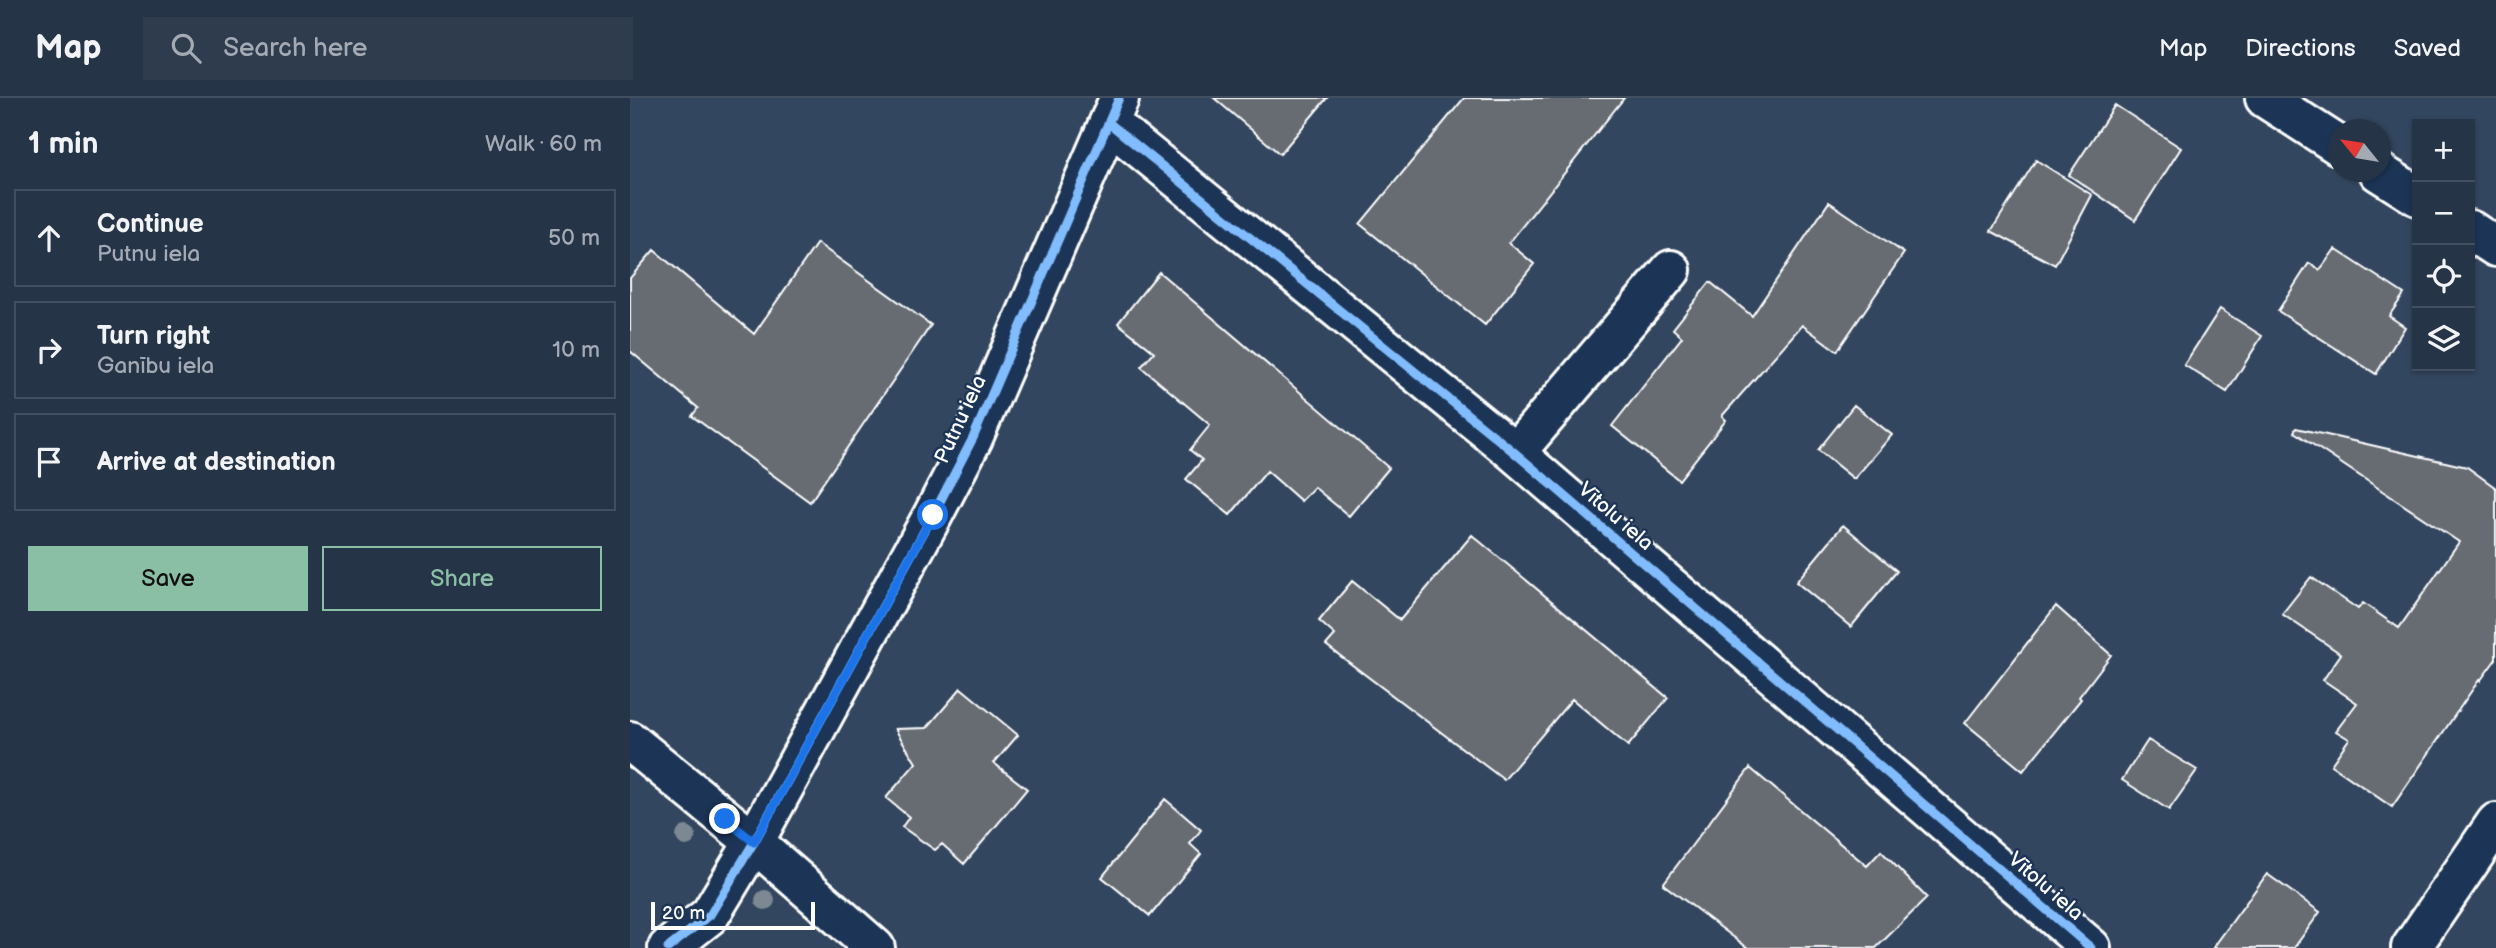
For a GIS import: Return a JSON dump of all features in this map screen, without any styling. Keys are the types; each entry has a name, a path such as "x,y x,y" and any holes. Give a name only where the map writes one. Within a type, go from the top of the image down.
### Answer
{"street":[{"path":"2265,98 2328,138"},
{"name":"Vītolu iela","path":"1114,110 2091,948"},
{"name":"Putnu iela","path":"668,948 710,915 754,842 973,439 1114,110"},
{"path":"2391,180 2412,193"},
{"path":"2475,233 2496,247"},
{"path":"1516,453 1671,270"},
{"path":"630,741 754,842 875,948"},
{"path":"2411,948 2496,824"}],"building":[{"path":"1214,98 1327,98 1280,154"},
{"path":"1464,98 1624,98 1509,243 1534,264 1485,325 1360,224"},
{"path":"2115,105 2181,148 2135,220 2069,175"},
{"path":"2036,160 2092,195 2055,265 1991,231"},
{"path":"1829,202 1904,253 1837,351 1802,325 1722,416 1726,420 1679,480 1612,426 1682,337 1673,329 1710,282 1752,316"},
{"path":"817,243 931,325 810,502 692,416 698,408 630,351 630,278 654,250 754,334"},
{"path":"2335,249 2404,294 2389,316 2405,327 2376,374 2278,311 2309,263 2320,270"},
{"path":"1159,272 1389,468 1349,516 1314,487 1301,501 1267,471 1230,515 1186,479 1202,460 1190,450 1210,425 1141,367 1154,352 1118,323"},
{"path":"2220,309 2262,336 2227,392 2184,365"},
{"path":"1854,405 1892,435 1854,479 1818,450"},
{"path":"2296,428 2467,467 2496,488 2496,659 2392,807 2331,765 2349,739 2336,731 2357,703 2323,680 2341,654 2282,614 2311,577 2358,609 2363,603 2399,628 2459,542 2294,432"},
{"path":"1843,525 1897,571 1851,627 1796,582"},
{"path":"1472,535 1668,698 1628,746 1572,699 1504,780 1326,645 1335,635 1319,621 1352,581 1400,620"},
{"path":"2056,606 2111,655 2079,697 2081,699 2023,771 1965,723"},
{"path":"961,688 1018,735 994,763 1027,789 964,864 942,844 935,850 902,827 909,817 886,798 916,763 895,729 927,728"},
{"path":"2148,740 2197,770 2169,810 2122,780"},
{"path":"1750,768 1867,866 1881,851 1927,898 1876,948 1748,948 1663,884"},
{"path":"1165,799 1201,830 1190,844 1201,854 1150,916 1102,877"},
{"path":"2267,874 2320,912 2294,948 2213,948"}],"cycle path":[{"path":"668,948 710,915 754,842 933,515 973,438 1119,98"},
{"path":"1109,123 1515,453 2091,948"}],"route":[{"path":"725,819 754,842 933,515"}]}
